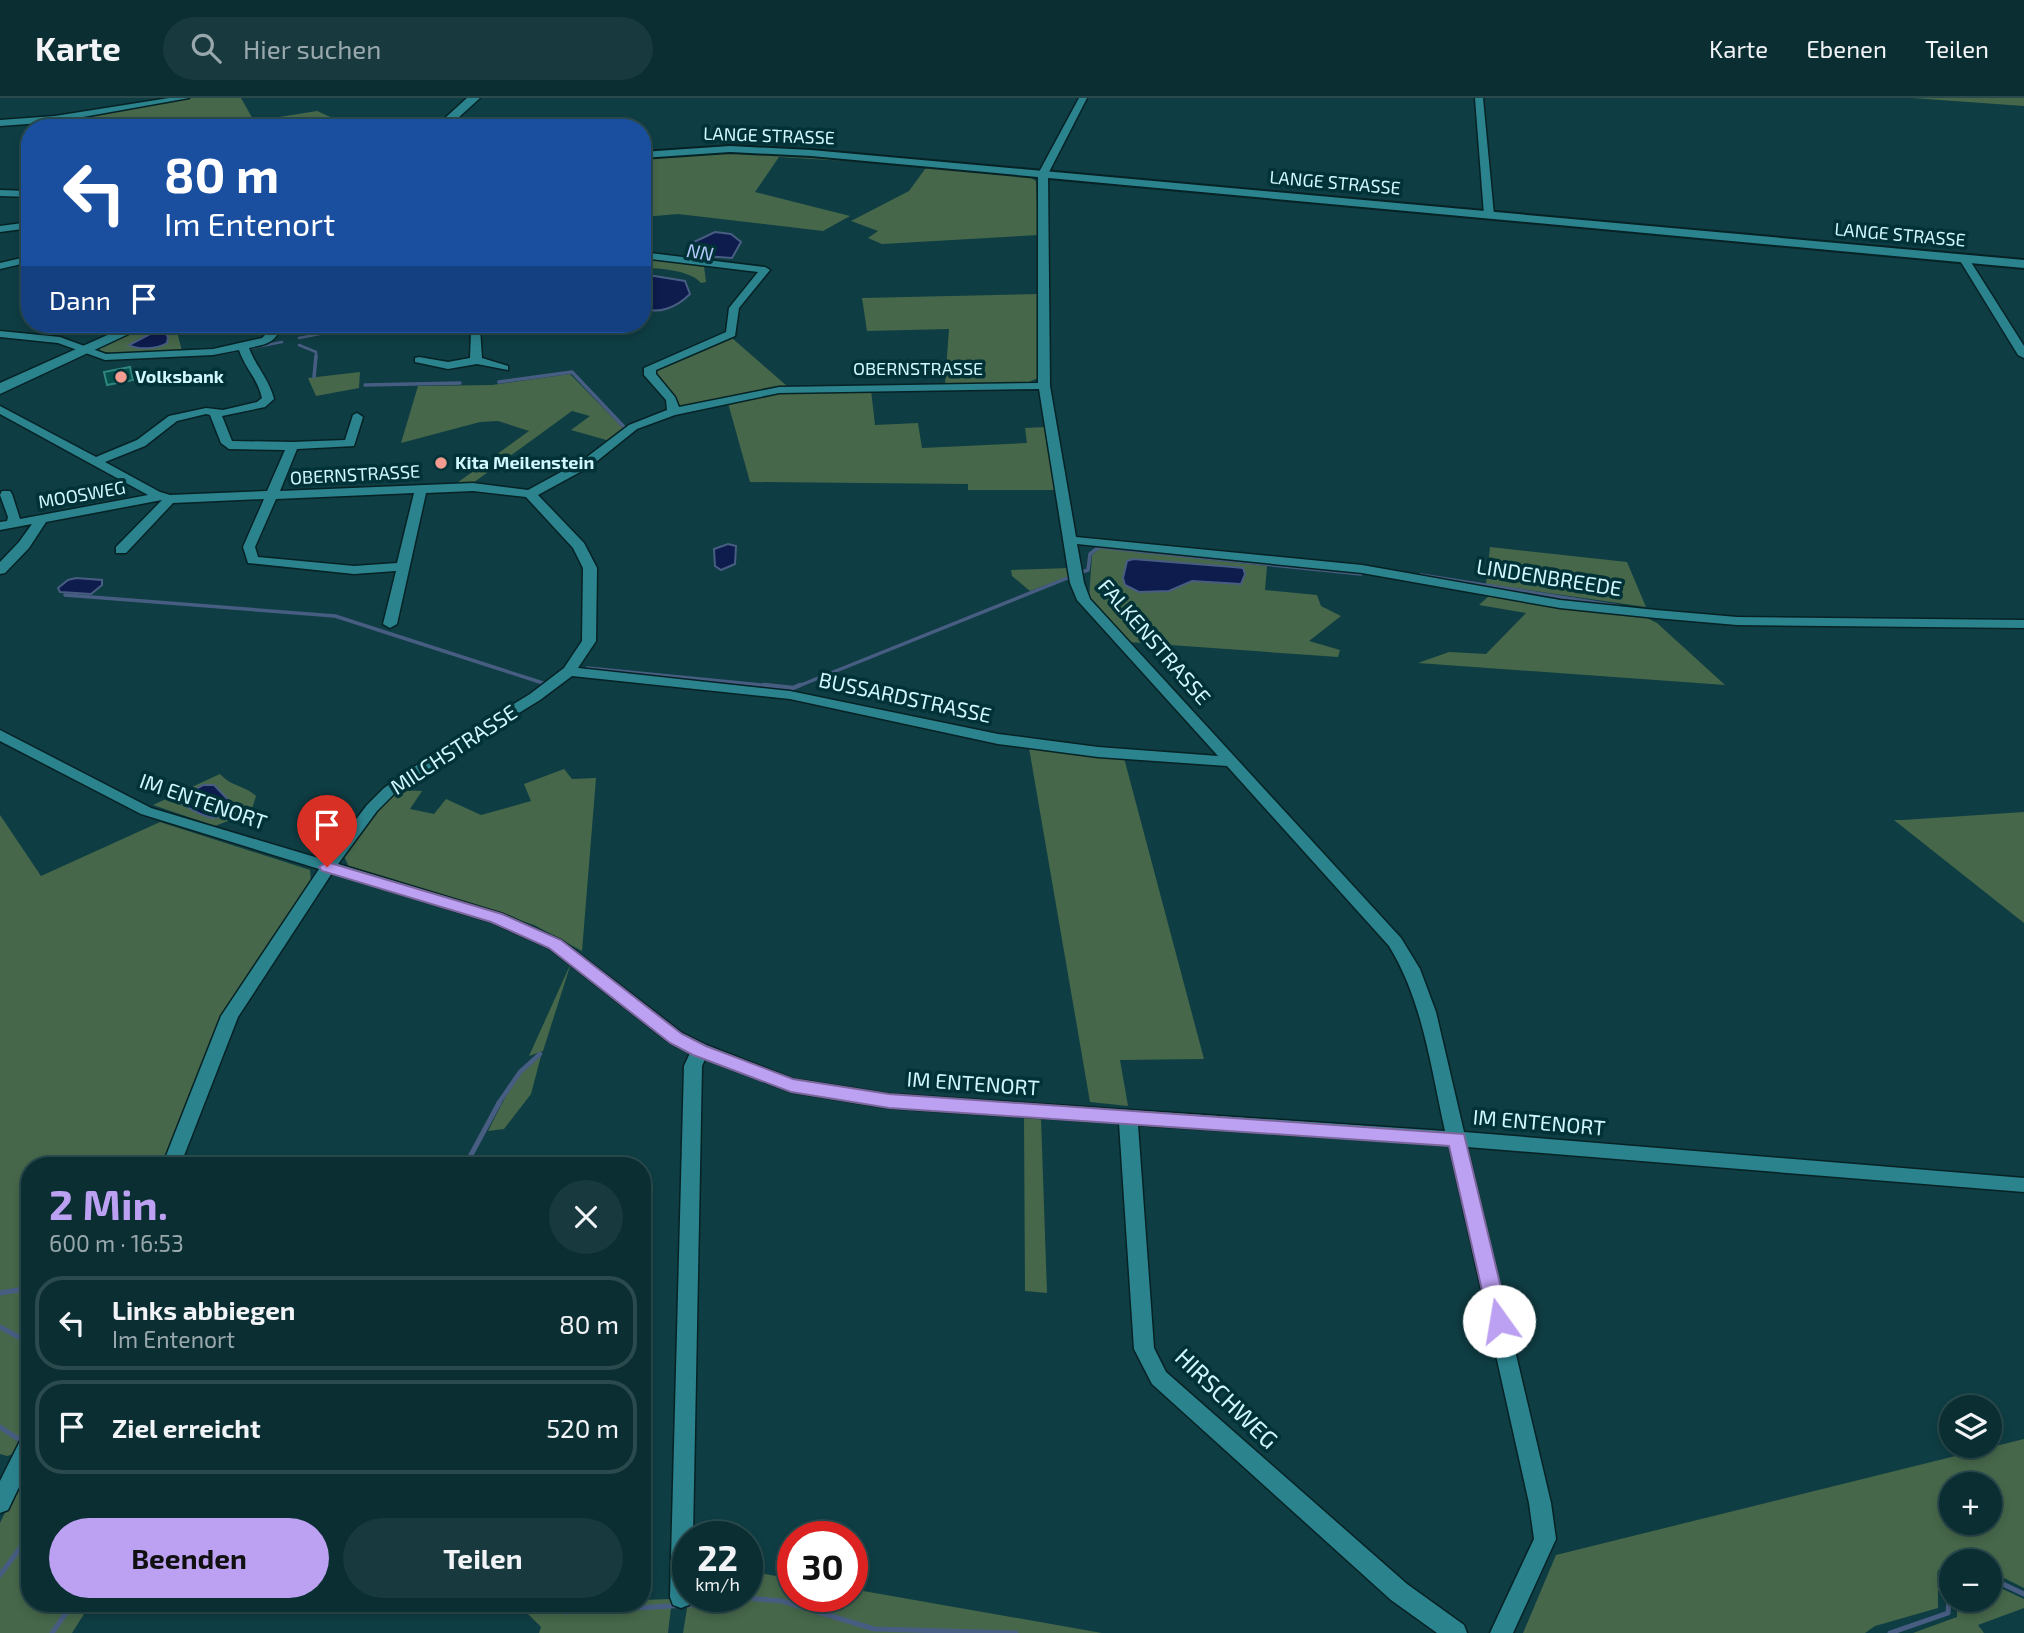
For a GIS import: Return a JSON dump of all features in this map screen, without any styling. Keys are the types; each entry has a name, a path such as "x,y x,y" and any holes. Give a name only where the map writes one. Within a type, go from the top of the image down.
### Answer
{"main road":[{"path":"450,119 474,98"},
{"path":"0,389 123,333"}],"street":[{"path":"55,119 185,98"},
{"name":"FALKENSTRASSE","path":"1083,98 1043,174 1044,386 1077,583 1084,600 1395,942 1412,969 1427,1012 1541,1503 1545,1539 1501,1633"},
{"path":"1479,98 1489,215"},
{"path":"0,123 21,121"},
{"name":"LANGE STRASSE","path":"651,154 699,150 762,150 2024,264"},
{"path":"0,194 21,194"},
{"path":"0,229 21,226"},
{"path":"651,256 765,270 734,308 731,334 650,368 650,375 671,399 673,412"},
{"path":"1964,259 2024,355"},
{"path":"0,265 21,261"},
{"path":"0,334 60,341 105,357 213,352 271,339 270,333"},
{"path":"476,333 476,360"},
{"path":"95,462 141,443 173,418 206,411 215,413 261,405 268,399 260,373 251,368 243,346"},
{"path":"419,360 438,366 470,364 476,360 505,368"},
{"name":"OBERNSTRASSE","path":"0,410 156,495 170,499 473,486 530,494 587,463 633,427 673,412 779,390 1044,386"},
{"path":"215,413 227,443 233,446 350,443 357,417"},
{"path":"292,446 276,489 248,547 253,560 354,570 403,568"},
{"path":"390,624 421,489"},
{"name":"MOOSWEG","path":"6,494 14,517 6,525"},
{"name":"MILCHSTRASSE","path":"175,1157 230,1016 327,867 372,808 389,791 439,756 535,697 569,671 589,642 590,568 579,546 530,494"},
{"name":"MOOSWEG","path":"6,525 148,501 156,495"},
{"path":"121,550 170,499"},
{"path":"0,570 24,545 41,520"},
{"name":"LINDENBREEDE","path":"1071,540 1362,569 1560,604 1656,614 1737,621 2024,624"},
{"name":"BUSSARDSTRASSE","path":"569,671 790,695 998,739 1098,752 1232,762"},
{"name":"IM ENTENORT","path":"0,735 146,811 497,918 555,944 676,1038 791,1085 889,1101 1457,1139 2024,1185"},
{"path":"683,1521 693,1066 700,1050"},
{"name":"HIRSCHWEG","path":"1128,1116 1144,1349 1159,1378 1399,1592 1456,1633"},
{"path":"0,1503 21,1459"}],"green space":[{"path":"191,98 241,98 253,119 64,119"},
{"path":"1912,98 2024,98 2024,106"},
{"path":"317,111 335,119 267,119"},
{"path":"758,151 895,164 779,157 755,192 850,216 823,231 678,214 651,216 651,157"},
{"path":"931,167 1028,176 1036,181 1038,235 882,244 868,238 878,231 851,221 909,191 925,169"},
{"path":"651,260 704,266 706,282 701,283 690,275 651,269"},
{"path":"1039,294 1040,377 1029,382 945,384 949,329 867,331 862,298"},
{"path":"130,333 177,333 182,351 119,354 98,351 104,345"},
{"path":"732,338 787,386 747,392 688,407 680,405 653,373 662,363"},
{"path":"360,372 359,388 316,396 308,378"},
{"path":"570,374 625,430 610,441 571,430 590,416 572,411 473,483 457,483 529,431 498,421 480,422 401,443 418,386 492,385"},
{"path":"871,390 875,425 918,423 922,448 1027,443 1025,428 1046,427 1057,490 968,490 968,484 750,482 728,403 783,392"},
{"path":"1490,547 1627,562 1646,607 1486,584"},
{"path":"1100,548 1267,566 1265,590 1317,595 1321,606 1341,616 1309,641 1340,650 1338,657 1128,642 1089,598 1092,555"},
{"path":"1070,568 1070,576 1030,591 1012,576 1011,570"},
{"path":"1490,595 1645,617 1657,623 1725,685 1418,663 1449,652 1486,654 1526,613 1479,605"},
{"path":"1029,748 1124,758 1204,1059 1120,1060 1128,1106 1090,1102"},
{"path":"564,769 572,779 596,778 582,951 534,925 349,867 344,856 383,804 399,790 422,791 410,809 434,814 446,799 481,815 531,801 524,784"},
{"path":"220,774 256,796 251,812 215,826 153,805"},
{"path":"2024,812 2024,923 1894,820 1903,820"},
{"path":"0,815 41,876 160,822 310,870 311,882 222,1019 168,1157 21,1157 21,1441 14,1454 0,1454"},
{"path":"571,963 543,1051 529,1056"},
{"path":"541,1056 531,1094 504,1129 488,1131 518,1077 533,1060"},
{"path":"1024,1118 1041,1118 1047,1293 1025,1291"},
{"path":"2024,1439 2024,1588 2002,1577 2002,1549 1939,1549 1938,1608 1875,1626 1865,1633 1523,1633 1556,1555 1947,1458 2002,1458 2002,1444"},
{"path":"21,1479 21,1612 85,1612 72,1633 0,1633 0,1523"},
{"path":"763,1574 777,1576 777,1612 868,1612 868,1592 1102,1633 683,1633 686,1612 763,1612"},
{"path":"2002,1589 2024,1599 2024,1608 1978,1625 1984,1633 1913,1633 1957,1617 1957,1612 2002,1612"},
{"path":"672,1599 668,1633 539,1633 541,1627 526,1612 651,1612 651,1600"}],"water":[{"path":"715,232 731,234 741,242 732,258 691,255 694,242"},
{"path":"651,275 685,281 690,294 679,303 651,310"},
{"path":"152,333 165,333 168,337 167,343 148,348 129,345"},
{"path":"728,544 736,546 735,564 721,570 715,566 714,549"},
{"path":"1133,559 1243,568 1245,574 1241,584 1192,581 1169,591 1139,592 1125,585 1123,578 1127,561"},
{"path":"68,580 102,580 102,585 91,594 60,592 58,588"},
{"path":"203,785 214,785 235,807 221,817 214,818 200,814 179,802 183,796"}],"building":[{"name":"Volksbank","path":"130,367 133,380 107,385 104,372"}],"waterway":[{"name":"NN","path":"299,338 325,333"},
{"name":"NN","path":"251,348 282,342"},
{"path":"299,345 316,352 316,356"},
{"name":"NN","path":"219,354 236,351"},
{"path":"314,377 316,356"},
{"path":"499,382 572,372 626,429"},
{"path":"365,385 460,383"},
{"path":"1082,572 1088,570 1090,554 1099,547 1361,574"},
{"path":"1421,575 1618,606"},
{"path":"796,687 1070,577"},
{"path":"65,595 335,616 546,684"},
{"path":"587,668 782,687"},
{"path":"764,685 793,688 800,685"},
{"path":"498,1104 520,1072 540,1054"},
{"path":"470,1157 499,1103"},
{"path":"0,1293 21,1290"},
{"path":"0,1327 21,1338"},
{"path":"0,1427 21,1441"},
{"path":"0,1575 21,1547"},
{"path":"2002,1584 2024,1594"},
{"path":"651,1607 706,1604 735,1597 782,1601 874,1629 1016,1633"},
{"path":"52,1633 67,1612"},
{"path":"1890,1633 1948,1612"}],"place":[{"name":"Volksbank","path":"121,377"},
{"name":"Kita Meilenstein","path":"441,463"}],"route":[{"path":"327,867 497,918 555,944 676,1038 791,1085 889,1101 1457,1139 1499,1321"}]}
